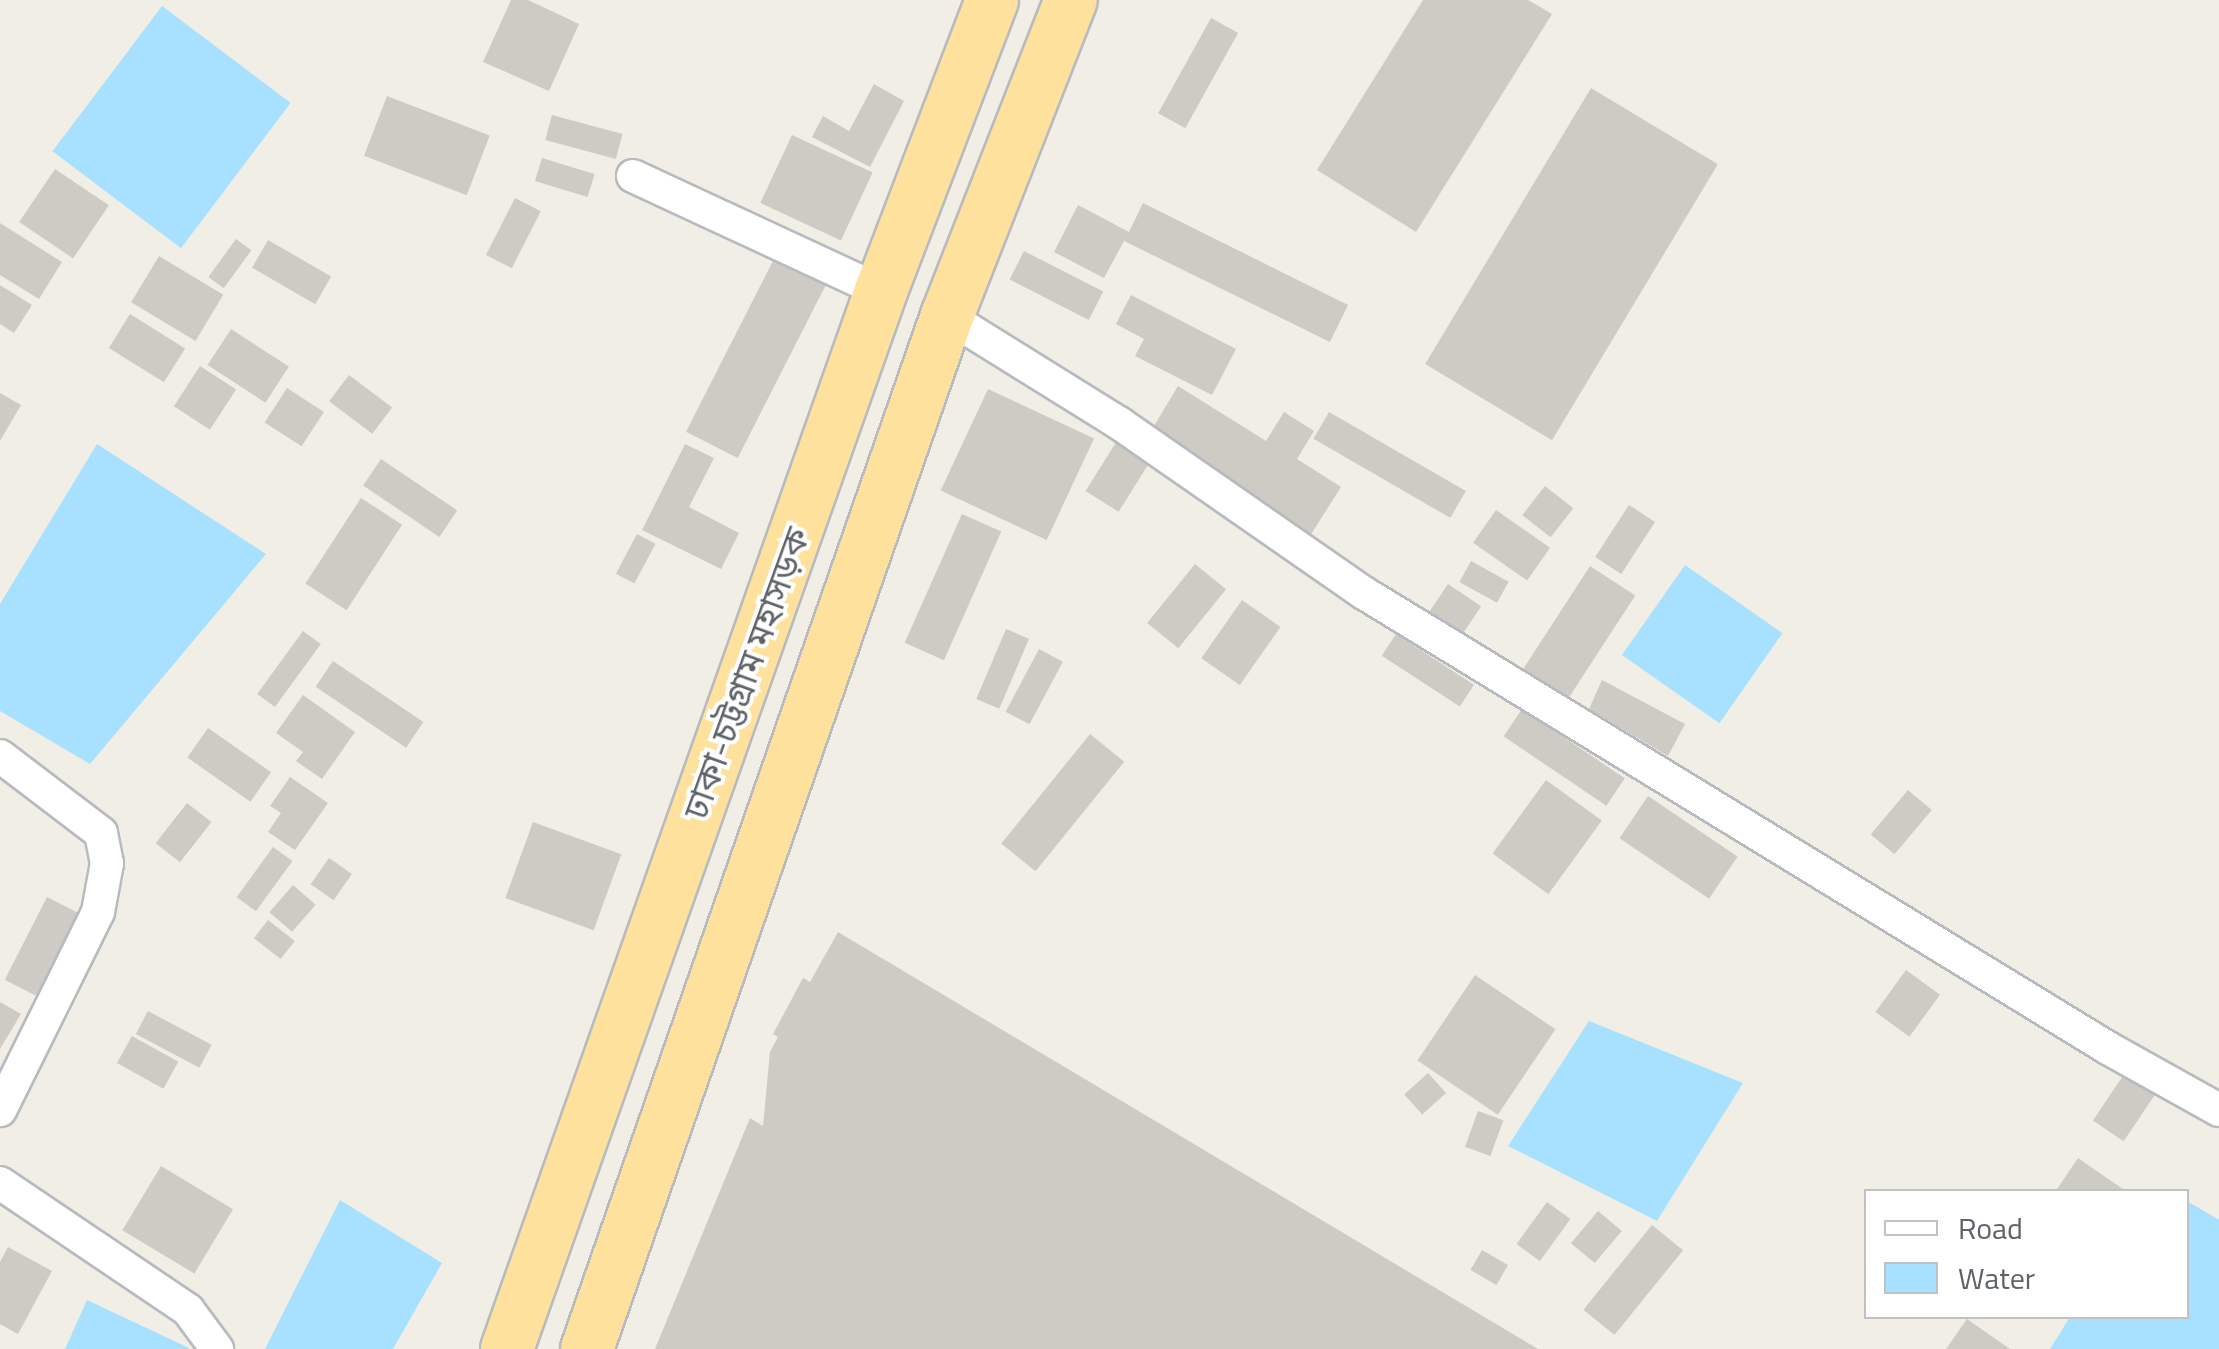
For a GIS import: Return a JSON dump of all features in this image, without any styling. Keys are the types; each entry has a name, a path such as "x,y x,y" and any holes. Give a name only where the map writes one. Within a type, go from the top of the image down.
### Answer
{"highway":[{"name":"ঢাকা-চট্টগ্রাম মহাসড়ক","path":"506,1349 882,291 992,0"},
{"name":"ঢাকা-চট্টগ্রাম মহাসড়ক","path":"586,1349 948,316 1071,0"}],"street":[{"path":"633,176 882,291"},
{"path":"948,316 1120,423 1364,593 2108,1048 2219,1110"},
{"path":"0,756 102,833 107,863 98,912 0,1110"},
{"path":"0,1183 188,1310 218,1349"}],"water":[{"path":"162,6 291,103 181,248 52,151"},
{"path":"97,444 266,554 90,764 0,711 0,604"},
{"path":"1685,565 1782,633 1719,723 1622,655"},
{"path":"1589,1021 1743,1083 1657,1221 1508,1146"},
{"path":"340,1200 442,1263 393,1349 265,1349"},
{"path":"2189,1202 2219,1220 2219,1349 2050,1349 2069,1319 2189,1319"},
{"path":"87,1300 189,1348 65,1349"}],"building":[{"path":"511,0 528,0 579,24 549,91 483,62"},
{"path":"1423,0 1528,0 1552,14 1416,232 1317,170"},
{"path":"1211,18 1238,33 1185,128 1158,113"},
{"path":"874,84 904,101 870,167 812,137 823,116 849,131"},
{"path":"1591,88 1718,164 1552,440 1425,364"},
{"path":"387,96 490,135 467,195 364,156"},
{"path":"552,115 623,134 616,159 545,140"},
{"path":"792,135 873,173 841,241 760,203"},
{"path":"542,158 595,174 588,197 535,181"},
{"path":"55,169 109,205 73,258 19,222"},
{"path":"515,198 541,211 512,268 486,255"},
{"path":"1143,203 1348,305 1330,342 1124,241 1104,278 1054,252 1078,205 1129,232"},
{"path":"0,223 62,262 39,299 0,275"},
{"path":"236,239 251,250 224,288 208,277"},
{"path":"268,240 331,276 315,304 252,268"},
{"path":"1024,251 1103,291 1089,320 1009,280"},
{"path":"159,256 223,295 195,341 131,302"},
{"path":"775,257 827,283 738,458 686,432"},
{"path":"0,285 32,305 14,333 0,324"},
{"path":"1131,295 1236,349 1212,395 1135,356 1144,339 1116,324"},
{"path":"130,314 185,348 164,382 109,348"},
{"path":"231,329 289,367 265,403 208,365"},
{"path":"200,366 236,389 210,430 174,406"},
{"path":"349,375 392,407 372,434 329,401"},
{"path":"1178,386 1266,441 1284,412 1314,431 1297,459 1341,487 1310,536 1148,436"},
{"path":"287,388 324,412 302,446 265,422"},
{"path":"988,389 1094,438 1047,540 941,491"},
{"path":"0,393 21,405 0,441"},
{"path":"1329,412 1466,491 1450,518 1314,439"},
{"path":"1120,436 1153,457 1119,512 1086,491"},
{"path":"685,444 714,458 689,507 739,533 721,569 642,530"},
{"path":"381,459 457,510 439,537 363,486"},
{"path":"1545,486 1573,508 1551,537 1522,515"},
{"path":"361,498 402,525 347,610 305,584"},
{"path":"1629,505 1655,522 1621,574 1595,557"},
{"path":"1496,510 1550,548 1527,581 1473,543"},
{"path":"962,514 1001,531 944,660 905,643"},
{"path":"637,534 656,544 634,584 616,574"},
{"path":"1471,561 1509,582 1497,603 1459,582"},
{"path":"1195,564 1226,589 1178,648 1147,623"},
{"path":"1590,566 1635,595 1563,706 1518,677"},
{"path":"1448,584 1481,606 1458,640 1425,618"},
{"path":"1242,600 1281,627 1240,685 1201,658"},
{"path":"1006,629 1029,639 999,709 976,699"},
{"path":"303,631 321,644 275,707 257,694"},
{"path":"1396,634 1474,685 1460,706 1382,656"},
{"path":"1039,649 1063,662 1030,724 1006,712"},
{"path":"333,661 423,722 406,748 316,687"},
{"path":"1602,680 1685,724 1668,756 1589,709"},
{"path":"303,695 355,732 322,779 296,761 303,752 276,733"},
{"path":"1522,709 1625,778 1606,806 1504,736"},
{"path":"208,728 271,772 250,802 187,757"},
{"path":"1090,734 1124,762 1035,871 1001,844"},
{"path":"290,777 328,803 295,850 268,832 281,813 270,806"},
{"path":"1546,780 1602,821 1548,894 1493,854"},
{"path":"1908,790 1932,810 1894,854 1871,834"},
{"path":"1648,796 1738,856 1709,899 1619,838"},
{"path":"187,803 211,822 180,862 156,843"},
{"path":"533,822 621,854 594,930 505,898"},
{"path":"273,847 292,861 256,911 237,897"},
{"path":"329,858 352,874 334,900 311,884"},
{"path":"293,885 316,905 292,932 269,912"},
{"path":"47,897 78,913 36,996 5,980"},
{"path":"268,920 295,941 281,959 254,938"},
{"path":"838,932 1538,1349 655,1349 750,1118 763,1126 770,1052 778,1037 773,1034 803,978 810,982"},
{"path":"1906,970 1940,995 1909,1037 1875,1012"},
{"path":"1475,975 1555,1029 1498,1115 1417,1060"},
{"path":"0,1002 21,1014 0,1049"},
{"path":"148,1011 212,1045 199,1068 136,1034"},
{"path":"132,1036 178,1062 163,1089 117,1063"},
{"path":"2127,1070 2158,1091 2124,1141 2093,1121"},
{"path":"1428,1073 1446,1093 1422,1114 1404,1094"},
{"path":"1478,1111 1503,1120 1490,1156 1465,1147"},
{"path":"2078,1158 2123,1189 2057,1189"},
{"path":"161,1166 233,1209 194,1274 122,1230"},
{"path":"1547,1202 1570,1219 1540,1261 1516,1244"},
{"path":"1598,1211 1622,1231 1595,1263 1571,1243"},
{"path":"1652,1225 1683,1250 1614,1335 1583,1310"},
{"path":"8,1247 52,1271 18,1334 0,1324 0,1262"},
{"path":"1482,1250 1508,1265 1496,1285 1470,1270"},
{"path":"1967,1319 2010,1349 1946,1349"}]}
